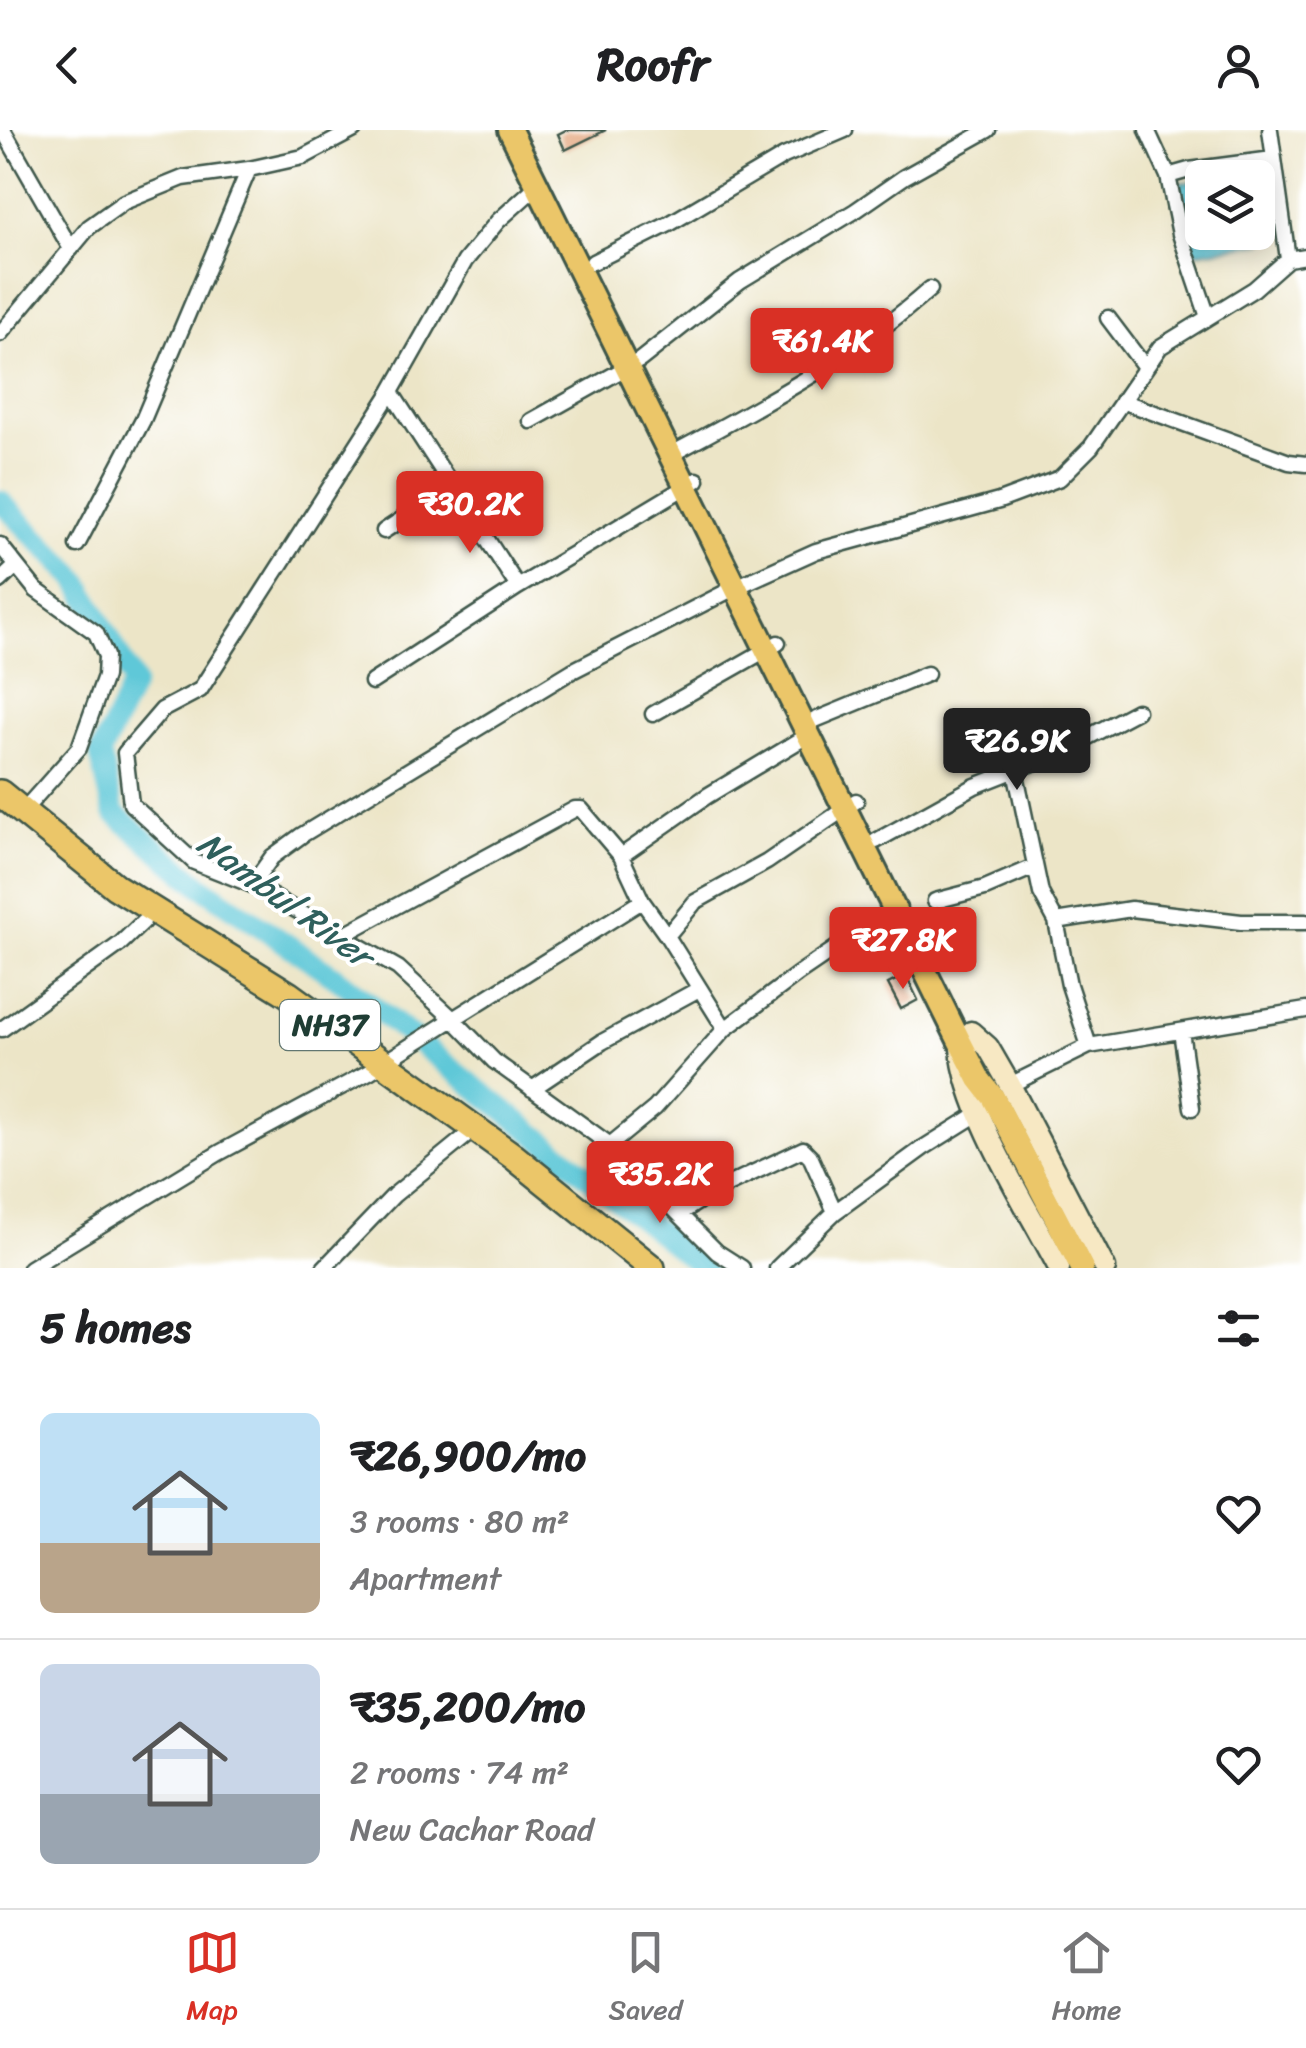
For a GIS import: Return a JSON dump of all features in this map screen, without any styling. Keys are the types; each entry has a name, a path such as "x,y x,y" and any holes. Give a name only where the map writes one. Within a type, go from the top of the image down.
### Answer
{"highway":[{"name":"NH37","path":"0,793 11,812 144,922 513,1156 652,1268"},
{"name":"NH37","path":"11,812 116,887 288,994 631,1268"}],"main road":[{"path":"510,130 682,449 692,483"},
{"path":"527,130 593,262 634,363 851,805 895,908 971,1048 989,1072 994,1098 1082,1268"},
{"path":"851,805 876,841 971,1048"}],"street":[{"path":"0,334 103,214 162,184 303,157 354,130"},
{"path":"593,262 669,224 784,156 845,130"},
{"path":"531,421 634,363 740,281 988,130"},
{"path":"1147,130 1168,176 1180,234 1208,318"},
{"path":"1270,130 1273,160"},
{"path":"4,136 71,249"},
{"path":"77,544 143,420 250,169"},
{"path":"1168,176 1185,171"},
{"path":"1275,173 1288,259"},
{"path":"538,185 476,245 390,392 200,690 162,710 125,753 131,804 194,862 252,885 398,968 494,1060 610,1145 717,1252 742,1268"},
{"path":"252,885 272,858 302,835 572,671 742,585 816,551 999,501 1060,478 1091,447 1160,347 1254,289 1288,259 1306,256"},
{"path":"682,449 755,410 905,312 930,290"},
{"path":"1108,318 1146,367"},
{"path":"390,392 518,587"},
{"path":"1122,401 1289,462 1306,464"},
{"path":"372,682 518,587 692,483"},
{"path":"384,531 451,487"},
{"path":"0,546 36,590 96,634 106,666 80,748 11,812"},
{"path":"0,581 14,566"},
{"path":"653,714 772,647"},
{"path":"622,856 811,728 927,674"},
{"path":"876,841 976,786 1054,754 1137,711"},
{"path":"1015,770 1040,893 1056,921 1069,985 1089,1046"},
{"path":"667,936 695,902 768,862 851,805"},
{"path":"341,936 581,809 622,856 642,902 724,1029"},
{"path":"936,901 985,888 1034,867"},
{"path":"30,1268 220,1153 378,1067 642,902"},
{"path":"610,1145 656,1108 724,1029 895,908"},
{"path":"1056,921 1131,910 1226,921 1306,922"},
{"path":"2,1028 120,944 144,922"},
{"path":"532,1089 602,1042 700,989"},
{"path":"777,1268 835,1212 923,1148 994,1098 1089,1046 1306,1010"},
{"path":"1181,1031 1192,1108"},
{"path":"994,1098 1059,1268"},
{"path":"994,1098 1105,1268"},
{"path":"324,1268 394,1196 465,1137"},
{"path":"679,1214 718,1190 804,1149 835,1212"}],"water":[{"path":"1185,182 1185,233 1178,183"}],"building":[{"path":"566,130 606,130 565,150 558,134"},
{"path":"906,975 918,1000 901,1009 888,984"}],"waterway":[{"name":"Nambul River","path":"0,501 77,579 134,683 100,754 114,813 201,886 341,981 704,1268"}]}
